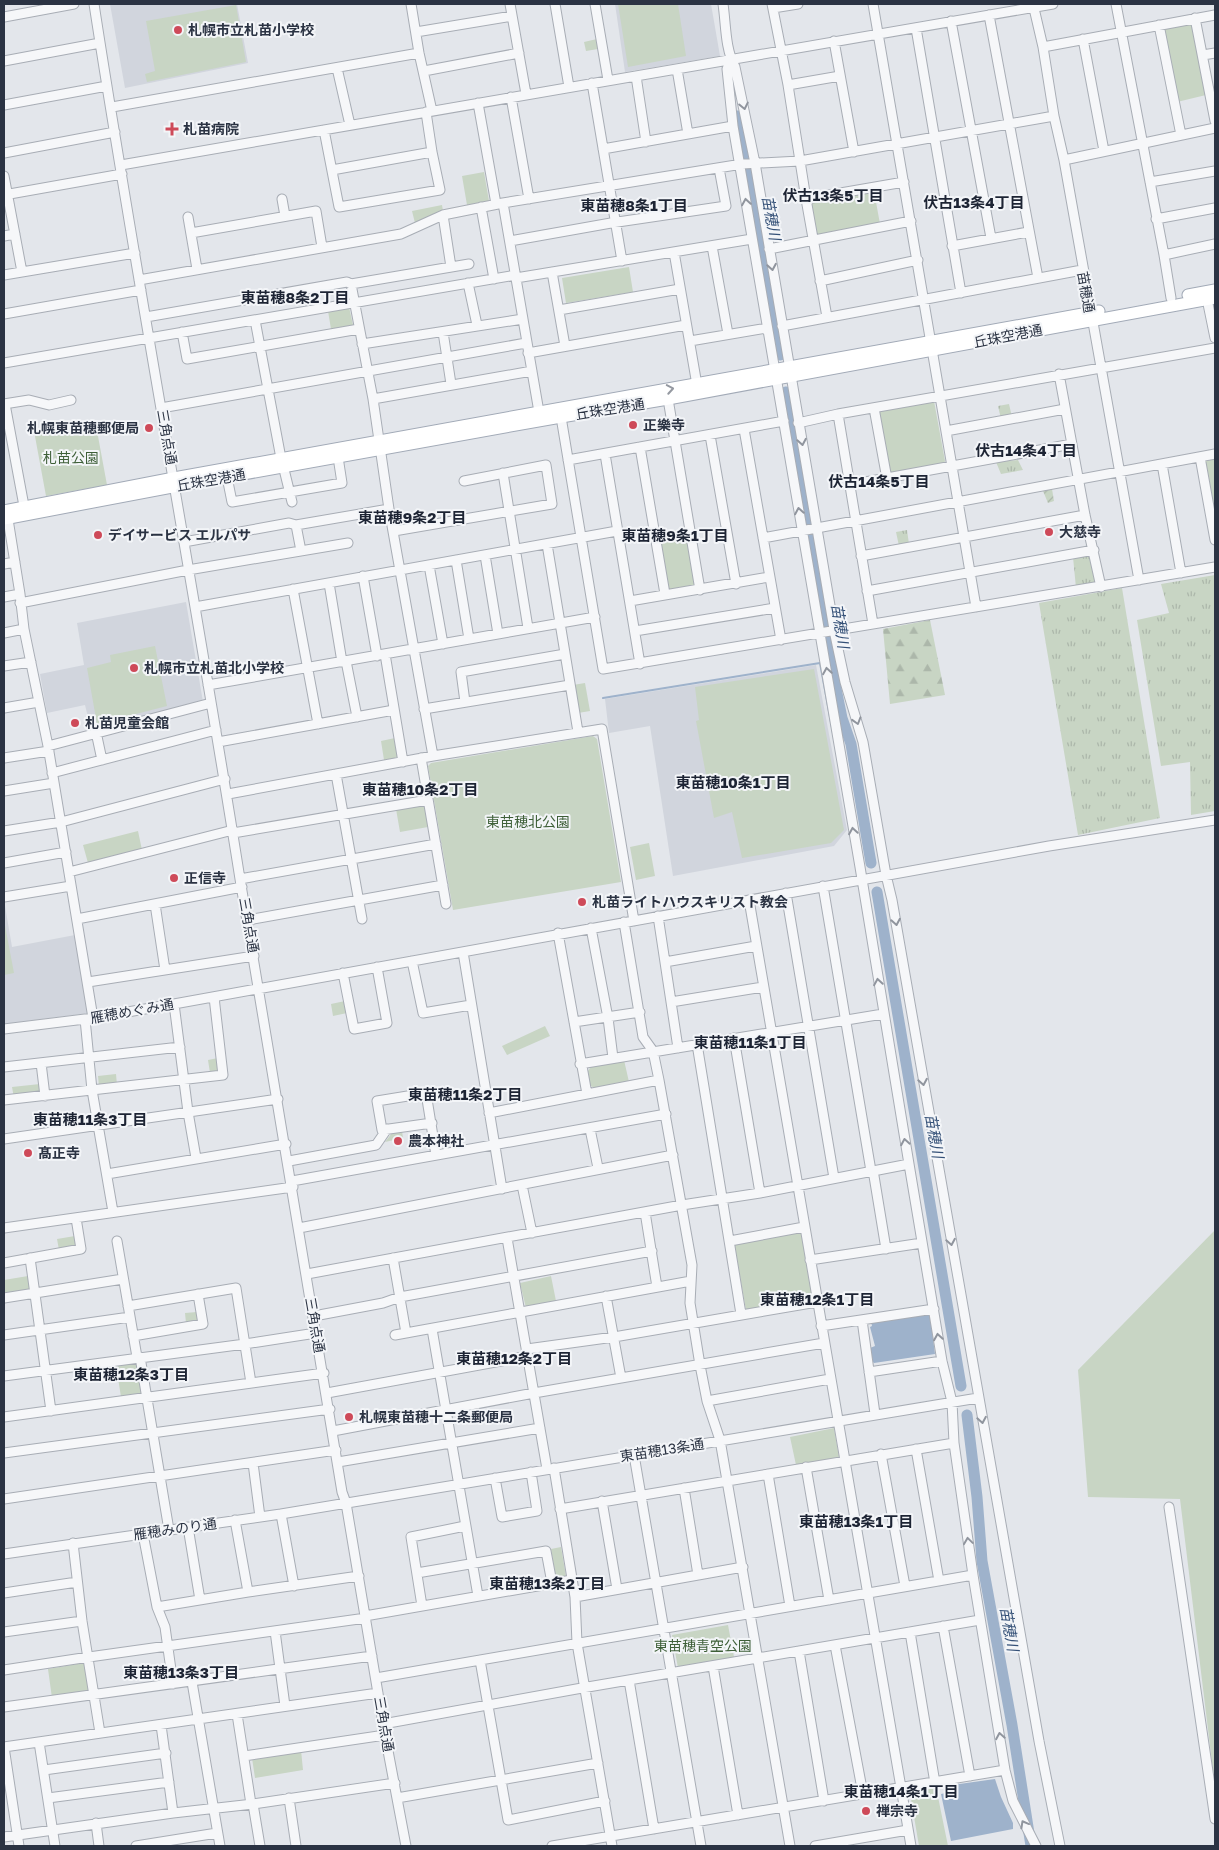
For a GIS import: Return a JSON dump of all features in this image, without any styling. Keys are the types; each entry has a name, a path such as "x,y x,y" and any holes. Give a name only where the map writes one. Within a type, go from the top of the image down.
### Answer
{"main road":[{"name":"丘珠空港通","path":"5,515 175,482 227,477 283,463 338,457 380,445 539,412 561,412 668,399 790,372 1091,316 1215,290"},
{"name":"丘珠空港通","path":"1091,316 1211,298"},
{"name":"丘珠空港通","path":"5,515 24,506 283,463 697,385 775,375"}],"street":[{"path":"4,17 74,4"},
{"name":"三角点通","path":"94,4 139,280 175,482 188,570 228,794 241,883 330,1409 342,1492 346,1503 383,1724 406,1846"},
{"path":"324,130 339,207 440,190 432,152 424,70 411,4"},
{"path":"510,4 526,94"},
{"path":"555,4 569,87"},
{"path":"595,4 608,80"},
{"path":"723,4 731,60 735,67 747,164 752,239 775,375 810,529 827,632 845,682 863,742 1039,1741 1060,1846"},
{"path":"798,4 772,6 788,86 827,318"},
{"path":"873,4 976,607"},
{"path":"6,195 324,130 916,28 1034,5 1053,4"},
{"path":"1116,4 1164,255 1170,298"},
{"name":"苗穂通","path":"1034,5 1064,160 1082,270 1090,303 1139,580"},
{"path":"989,14 1038,278"},
{"path":"1043,47 1215,14"},
{"path":"416,32 512,16"},
{"path":"1195,18 1213,92 1215,120"},
{"path":"951,21 991,238"},
{"path":"1159,25 1180,135"},
{"path":"916,28 960,293"},
{"path":"1083,39 1104,151"},
{"path":"834,41 854,152"},
{"path":"4,61 100,43"},
{"path":"112,107 419,52"},
{"path":"424,70 519,53"},
{"path":"1203,55 1215,53"},
{"path":"731,60 728,69 733,126 747,164 769,249 790,372 810,529 827,632 862,879 908,1164 942,1360 952,1402 954,1443 973,1575 1005,1770 1013,1801 1036,1846"},
{"path":"337,68 350,126"},
{"path":"677,69 688,134"},
{"path":"636,76 646,142"},
{"path":"788,86 840,76"},
{"path":"592,83 622,261"},
{"path":"4,105 108,86"},
{"path":"512,97 529,199"},
{"path":"478,103 510,241 539,412"},
{"path":"139,280 401,234 443,215 500,203 747,164 800,161 1054,116"},
{"path":"603,149 733,126"},
{"path":"1064,160 1215,128"},
{"path":"4,153 115,132"},
{"path":"332,170 432,152"},
{"path":"510,241 726,206 719,168"},
{"path":"1150,182 1215,171"},
{"path":"4,176 6,195 22,272"},
{"path":"806,199 904,182"},
{"path":"282,199 285,216"},
{"path":"480,207 494,279"},
{"path":"1156,219 1215,208"},
{"path":"191,233 316,212 322,247"},
{"path":"443,215 451,267"},
{"path":"188,217 197,269"},
{"path":"769,249 911,221"},
{"path":"952,246 1028,232"},
{"path":"4,236 15,234"},
{"path":"4,363 353,302 752,239"},
{"path":"1164,255 1215,244"},
{"path":"712,246 728,334"},
{"path":"674,252 697,385"},
{"path":"4,276 135,253"},
{"path":"820,280 918,260"},
{"path":"146,317 347,282 350,284 469,264"},
{"path":"782,326 1082,270"},
{"path":"552,272 565,346"},
{"path":"468,283 477,326"},
{"path":"350,284 380,445 432,756"},
{"path":"559,310 680,289"},
{"path":"4,314 141,290"},
{"path":"1211,298 1215,338"},
{"path":"362,344 523,319"},
{"path":"255,320 292,502"},
{"path":"528,353 686,325"},
{"path":"690,341 767,328"},
{"path":"182,332 188,359 359,329"},
{"path":"443,332 451,384"},
{"path":"161,408 526,343"},
{"path":"798,423 1059,374 1215,348"},
{"path":"372,399 532,371"},
{"path":"1059,374 1078,480 1101,587"},
{"path":"668,399 700,590"},
{"path":"24,506 4,404 29,400 49,405 71,400"},
{"path":"874,408 887,479"},
{"path":"946,432 1066,409"},
{"path":"561,412 603,669 1215,567"},
{"path":"838,414 873,624"},
{"path":"568,460 784,421"},
{"path":"744,429 781,640"},
{"path":"710,435 736,584"},
{"path":"849,485 1072,444"},
{"path":"640,447 664,594"},
{"path":"605,454 640,664"},
{"path":"763,538 1215,454"},
{"path":"1200,456 1215,540"},
{"path":"227,477 232,502 342,483 338,457"},
{"path":"1162,464 1181,573"},
{"path":"394,531 552,504 546,465 464,481"},
{"path":"503,473 528,628"},
{"path":"184,542 289,523 296,525 390,510"},
{"path":"5,515 15,562 24,629 48,748 88,982 88,1057 113,1212"},
{"path":"861,556 1085,515"},
{"path":"296,525 301,551"},
{"path":"195,607 617,531"},
{"path":"4,598 20,599 348,543"},
{"path":"546,544 578,732"},
{"path":"867,591 1094,550"},
{"path":"485,555 498,634"},
{"path":"456,560 469,639"},
{"path":"4,564 15,562"},
{"path":"429,565 443,644"},
{"path":"363,576 394,710 403,762"},
{"path":"630,601 769,577"},
{"path":"329,583 357,717"},
{"path":"293,589 318,724"},
{"path":"635,631 775,608"},
{"path":"208,686 595,617"},
{"path":"4,633 24,629"},
{"path":"465,702 461,672 565,654"},
{"path":"4,666 30,662"},
{"path":"424,709 570,685"},
{"path":"4,708 39,702"},
{"path":"4,758 48,748 96,732 211,703"},
{"path":"218,742 394,710"},
{"path":"228,794 432,756 602,729 634,920"},
{"path":"52,773 216,730"},
{"path":"96,732 102,760"},
{"path":"421,758 446,904"},
{"path":"336,774 362,919"},
{"path":"4,831 61,822 225,779"},
{"path":"4,791 54,783"},
{"path":"69,872 233,832 428,800"},
{"name":"雁穂めぐみ通","path":"4,1029 89,1019 886,874 1215,820"},
{"path":"77,919 155,904 350,859 436,844"},
{"path":"4,863 66,852"},
{"path":"4,897 71,886"},
{"path":"248,920 443,886"},
{"path":"822,886 886,1249"},
{"path":"786,893 834,1178"},
{"path":"749,900 910,1846"},
{"path":"155,904 165,970"},
{"path":"658,916 678,1048"},
{"path":"624,922 643,1036 654,1051 666,1114 692,1265 690,1304 700,1365 707,1401 720,1440 790,1846"},
{"path":"591,928 608,1018 613,1058"},
{"path":"558,934 580,1064 587,1094"},
{"path":"665,962 756,946"},
{"path":"463,952 502,1189"},
{"path":"88,982 254,956"},
{"path":"412,961 423,1014 471,1005"},
{"path":"343,973 354,1029 387,1023 377,968"},
{"path":"671,1002 763,987"},
{"path":"4,1100 223,1075 214,997"},
{"path":"174,1004 196,1158"},
{"path":"574,1022 640,1012"},
{"path":"580,1064 883,1014"},
{"path":"734,1038 760,1193"},
{"path":"697,1044 741,1314"},
{"path":"4,1067 180,1047"},
{"path":"41,1063 45,1096"},
{"path":"489,1113 659,1080"},
{"path":"432,1123 382,1130 377,1101 426,1092 432,1123 436,1155"},
{"path":"4,1139 278,1099"},
{"path":"4,1228 292,1184 436,1155 666,1114"},
{"path":"288,1161 376,1145 387,1129"},
{"path":"590,1129 598,1168"},
{"path":"107,1174 286,1144"},
{"path":"299,1228 673,1154"},
{"path":"307,1274 682,1205 760,1193 908,1164"},
{"path":"522,1184 532,1233"},
{"path":"645,1212 657,1288"},
{"path":"4,1262 81,1249 76,1218"},
{"path":"730,1241 804,1228"},
{"path":"507,1238 540,1428 560,1509 575,1597 577,1643 612,1846"},
{"path":"117,1241 130,1317 147,1397 168,1530"},
{"path":"810,1260 922,1243"},
{"path":"314,1316 382,1303 400,1297 652,1251"},
{"path":"30,1258 51,1410"},
{"path":"394,1258 406,1333"},
{"path":"4,1298 123,1279"},
{"path":"395,1335 691,1281"},
{"path":"128,1306 236,1288 250,1383"},
{"path":"134,1336 202,1324 198,1294"},
{"path":"606,1296 621,1378"},
{"path":"327,1393 614,1337 817,1302"},
{"path":"821,1326 934,1309"},
{"path":"4,1336 130,1317"},
{"path":"862,1320 875,1414"},
{"path":"432,1329 478,1596"},
{"path":"4,1376 316,1333"},
{"path":"333,1431 534,1393 824,1344"},
{"path":"869,1372 942,1360"},
{"path":"4,1417 324,1373"},
{"path":"707,1401 830,1379"},
{"name":"東苗穂13条通","path":"346,1503 978,1398"},
{"path":"4,1453 330,1409"},
{"path":"338,1462 540,1428"},
{"path":"560,1509 954,1443"},
{"path":"916,1448 939,1581"},
{"path":"4,1498 336,1450"},
{"path":"634,1454 701,1846"},
{"path":"881,1454 905,1586"},
{"path":"253,1462 260,1517"},
{"path":"806,1467 829,1600"},
{"path":"495,1478 502,1518 537,1511 531,1472"},
{"path":"768,1474 790,1606"},
{"path":"684,1488 698,1575"},
{"path":"602,1502 617,1590"},
{"name":"雁穂みのり通","path":"4,1554 346,1503"},
{"path":"1170,1507 1215,1819"},
{"path":"281,1514 294,1586"},
{"path":"235,1520 248,1592"},
{"path":"422,1606 411,1537 465,1526"},
{"path":"188,1527 200,1600"},
{"path":"142,1534 157,1607 165,1627 173,1684"},
{"path":"72,1543 100,1733"},
{"path":"417,1573 546,1551 552,1583"},
{"path":"575,1597 743,1567"},
{"path":"376,1678 973,1575"},
{"path":"157,1607 359,1576"},
{"path":"4,1670 365,1617 572,1580"},
{"path":"4,1593 77,1582"},
{"path":"383,1724 980,1620"},
{"path":"4,1632 82,1621"},
{"path":"943,1626 970,1776"},
{"path":"275,1631 285,1706"},
{"path":"910,1632 935,1783"},
{"path":"835,1645 863,1794"},
{"path":"799,1651 824,1801"},
{"path":"4,1707 372,1656"},
{"path":"480,1660 508,1820 605,1802"},
{"path":"713,1666 738,1815"},
{"path":"629,1680 654,1829"},
{"path":"192,1682 212,1809 220,1846"},
{"path":"19,1846 4,1747 378,1693"},
{"path":"237,1714 260,1846"},
{"path":"161,1725 173,1812"},
{"path":"244,1756 385,1735"},
{"path":"39,1742 55,1846"},
{"path":"44,1770 166,1753"},
{"path":"397,1798 598,1763"},
{"path":"552,1846 1005,1770"},
{"path":"48,1798 169,1782"},
{"path":"4,1837 173,1812 252,1804 395,1783"},
{"path":"289,1798 296,1846"},
{"path":"96,1823 99,1846"},
{"path":"815,1846 871,1841 908,1830"},
{"path":"136,1846 184,1842 218,1833"}],"shaded area":[{"name":"札幌市立札苗小学校","path":"110,4 237,4 248,63 125,88"},
{"path":"615,4 711,4 720,56 625,72"},
{"name":"札幌市立札苗北小学校","path":"186,602 203,702 91,729 85,705 47,713 40,674 84,665 77,623"},
{"path":"816,665 847,830 834,846 673,876 650,726 609,733 605,699"},
{"path":"4,900 12,947 75,935 89,1013 4,1024"}],"green space":[{"path":"618,4 678,4 686,56 628,67"},
{"name":"札幌市立札苗小学校","path":"236,5 246,62 147,82 145,74 155,71 146,21"},
{"path":"1191,23 1194,25 1206,95 1177,102 1164,30 1167,27"},
{"path":"597,39 598,49 586,51 584,42"},
{"path":"484,172 489,201 467,205 462,176"},
{"path":"874,191 880,224 818,235 815,233 810,204 813,201"},
{"path":"442,205 443,211 415,223 412,211"},
{"path":"629,267 633,292 566,303 562,278"},
{"path":"349,307 353,325 331,329 328,311"},
{"path":"934,401 944,464 891,473 889,471 880,411"},
{"path":"1009,404 1012,417 1001,419 998,406"},
{"name":"札苗公園","path":"95,420 107,485 46,496 34,431"},
{"path":"1215,458 1215,510 1213,510 1203,462"},
{"path":"1018,460 1023,470 1001,474 996,462"},
{"path":"1052,489 1054,501 1048,503 1043,491"},
{"path":"687,528 697,587 669,592 658,534"},
{"path":"907,530 909,544 899,546 896,532"},
{"path":"1090,555 1097,584 1076,588 1073,557"},
{"path":"1215,575 1215,811 1191,815 1190,762 1161,766 1137,620 1169,613 1161,584"},
{"path":"1122,588 1160,818 1078,835 1039,603"},
{"path":"930,620 945,695 890,704 883,629"},
{"path":"155,646 167,706 97,724 87,668 111,662 110,655"},
{"path":"814,669 844,830 831,843 742,858 732,812 714,818 696,721 699,720 695,687"},
{"path":"585,683 590,711 578,713 573,685"},
{"name":"東苗穂北公園","path":"593,736 597,739 621,882 453,910 428,766 431,763"},
{"path":"395,738 399,757 384,760 381,741"},
{"path":"425,804 428,827 400,832 396,809"},
{"path":"138,831 142,850 88,863 83,845"},
{"path":"649,843 655,876 636,880 630,847"},
{"path":"4,920 14,973 4,975"},
{"path":"345,1001 347,1013 333,1016 331,1004"},
{"path":"545,1026 550,1036 507,1055 502,1046"},
{"path":"218,1058 220,1071 210,1073 208,1060"},
{"path":"624,1060 629,1082 595,1089 590,1085 588,1071 592,1065"},
{"path":"116,1074 117,1085 99,1087 98,1076"},
{"path":"40,1084 41,1095 14,1098 12,1087"},
{"path":"402,1131 403,1138 385,1142 392,1133"},
{"path":"1215,1230 1215,1787 1180,1499 1088,1497 1078,1370"},
{"path":"803,1231 815,1298 746,1310 734,1243"},
{"path":"75,1236 77,1248 59,1250 57,1239"},
{"path":"28,1276 30,1291 4,1295 4,1280"},
{"path":"551,1276 556,1301 526,1308 520,1283"},
{"path":"197,1312 198,1321 186,1323 185,1313"},
{"path":"137,1362 142,1394 121,1397 116,1365"},
{"path":"834,1428 839,1457 796,1465 790,1437"},
{"path":"561,1547 566,1576 556,1578 551,1549"},
{"name":"東苗穂青空公園","path":"728,1625 734,1657 678,1668 672,1635"},
{"path":"83,1663 87,1665 91,1690 88,1693 52,1698 48,1669"},
{"path":"301,1750 303,1770 255,1778 252,1758"},
{"path":"936,1787 948,1846 919,1846 910,1793"}],"water":[{"path":"930,1314 935,1354 873,1362 870,1348 875,1346 870,1327 872,1326 871,1322"},
{"path":"995,1779 1013,1823 1013,1829 951,1841 941,1794 946,1793 945,1786"}],"waterway":[{"name":"苗穂川","path":"738,116 780,355"},
{"name":"苗穂川","path":"786,392 831,664 842,718 851,744 871,863"},
{"path":"603,698 820,663 833,733"},
{"name":"苗穂川","path":"877,892 961,1386"},
{"name":"苗穂川","path":"967,1415 977,1497 982,1561 1012,1725 1031,1846"}],"place":[{"name":"札幌市立札苗小学校","path":"178,30"},
{"name":"札苗病院","path":"172,129"},
{"name":"正樂寺","path":"633,425"},
{"name":"札幌東苗穂郵便局","path":"149,428"},
{"name":"大慈寺","path":"1049,532"},
{"name":"デイサービス エルパサ","path":"98,535"},
{"name":"札幌市立札苗北小学校","path":"134,668"},
{"name":"札苗児童会館","path":"75,723"},
{"name":"正信寺","path":"174,878"},
{"name":"札苗ライトハウスキリスト教会","path":"582,902"},
{"name":"農本神社","path":"398,1141"},
{"name":"髙正寺","path":"28,1153"},
{"name":"札幌東苗穂十二条郵便局","path":"349,1417"},
{"name":"禅宗寺","path":"866,1811"}],"district":[{"name":"伏古13条5丁目","path":"833,196"},
{"name":"伏古13条4丁目","path":"974,203"},
{"name":"東苗穂8条1丁目","path":"634,206"},
{"name":"東苗穂8条2丁目","path":"295,298"},
{"name":"伏古14条4丁目","path":"1026,451"},
{"name":"伏古14条5丁目","path":"879,482"},
{"name":"東苗穂9条2丁目","path":"412,518"},
{"name":"東苗穂9条1丁目","path":"675,536"},
{"name":"東苗穂10条1丁目","path":"733,783"},
{"name":"東苗穂10条2丁目","path":"420,790"},
{"name":"東苗穂11条1丁目","path":"750,1043"},
{"name":"東苗穂11条2丁目","path":"465,1095"},
{"name":"東苗穂11条3丁目","path":"90,1120"},
{"name":"東苗穂12条1丁目","path":"817,1300"},
{"name":"東苗穂12条2丁目","path":"514,1359"},
{"name":"東苗穂12条3丁目","path":"131,1375"},
{"name":"東苗穂13条1丁目","path":"856,1522"},
{"name":"東苗穂13条2丁目","path":"547,1584"},
{"name":"東苗穂13条3丁目","path":"181,1673"},
{"name":"東苗穂14条1丁目","path":"901,1792"}]}
